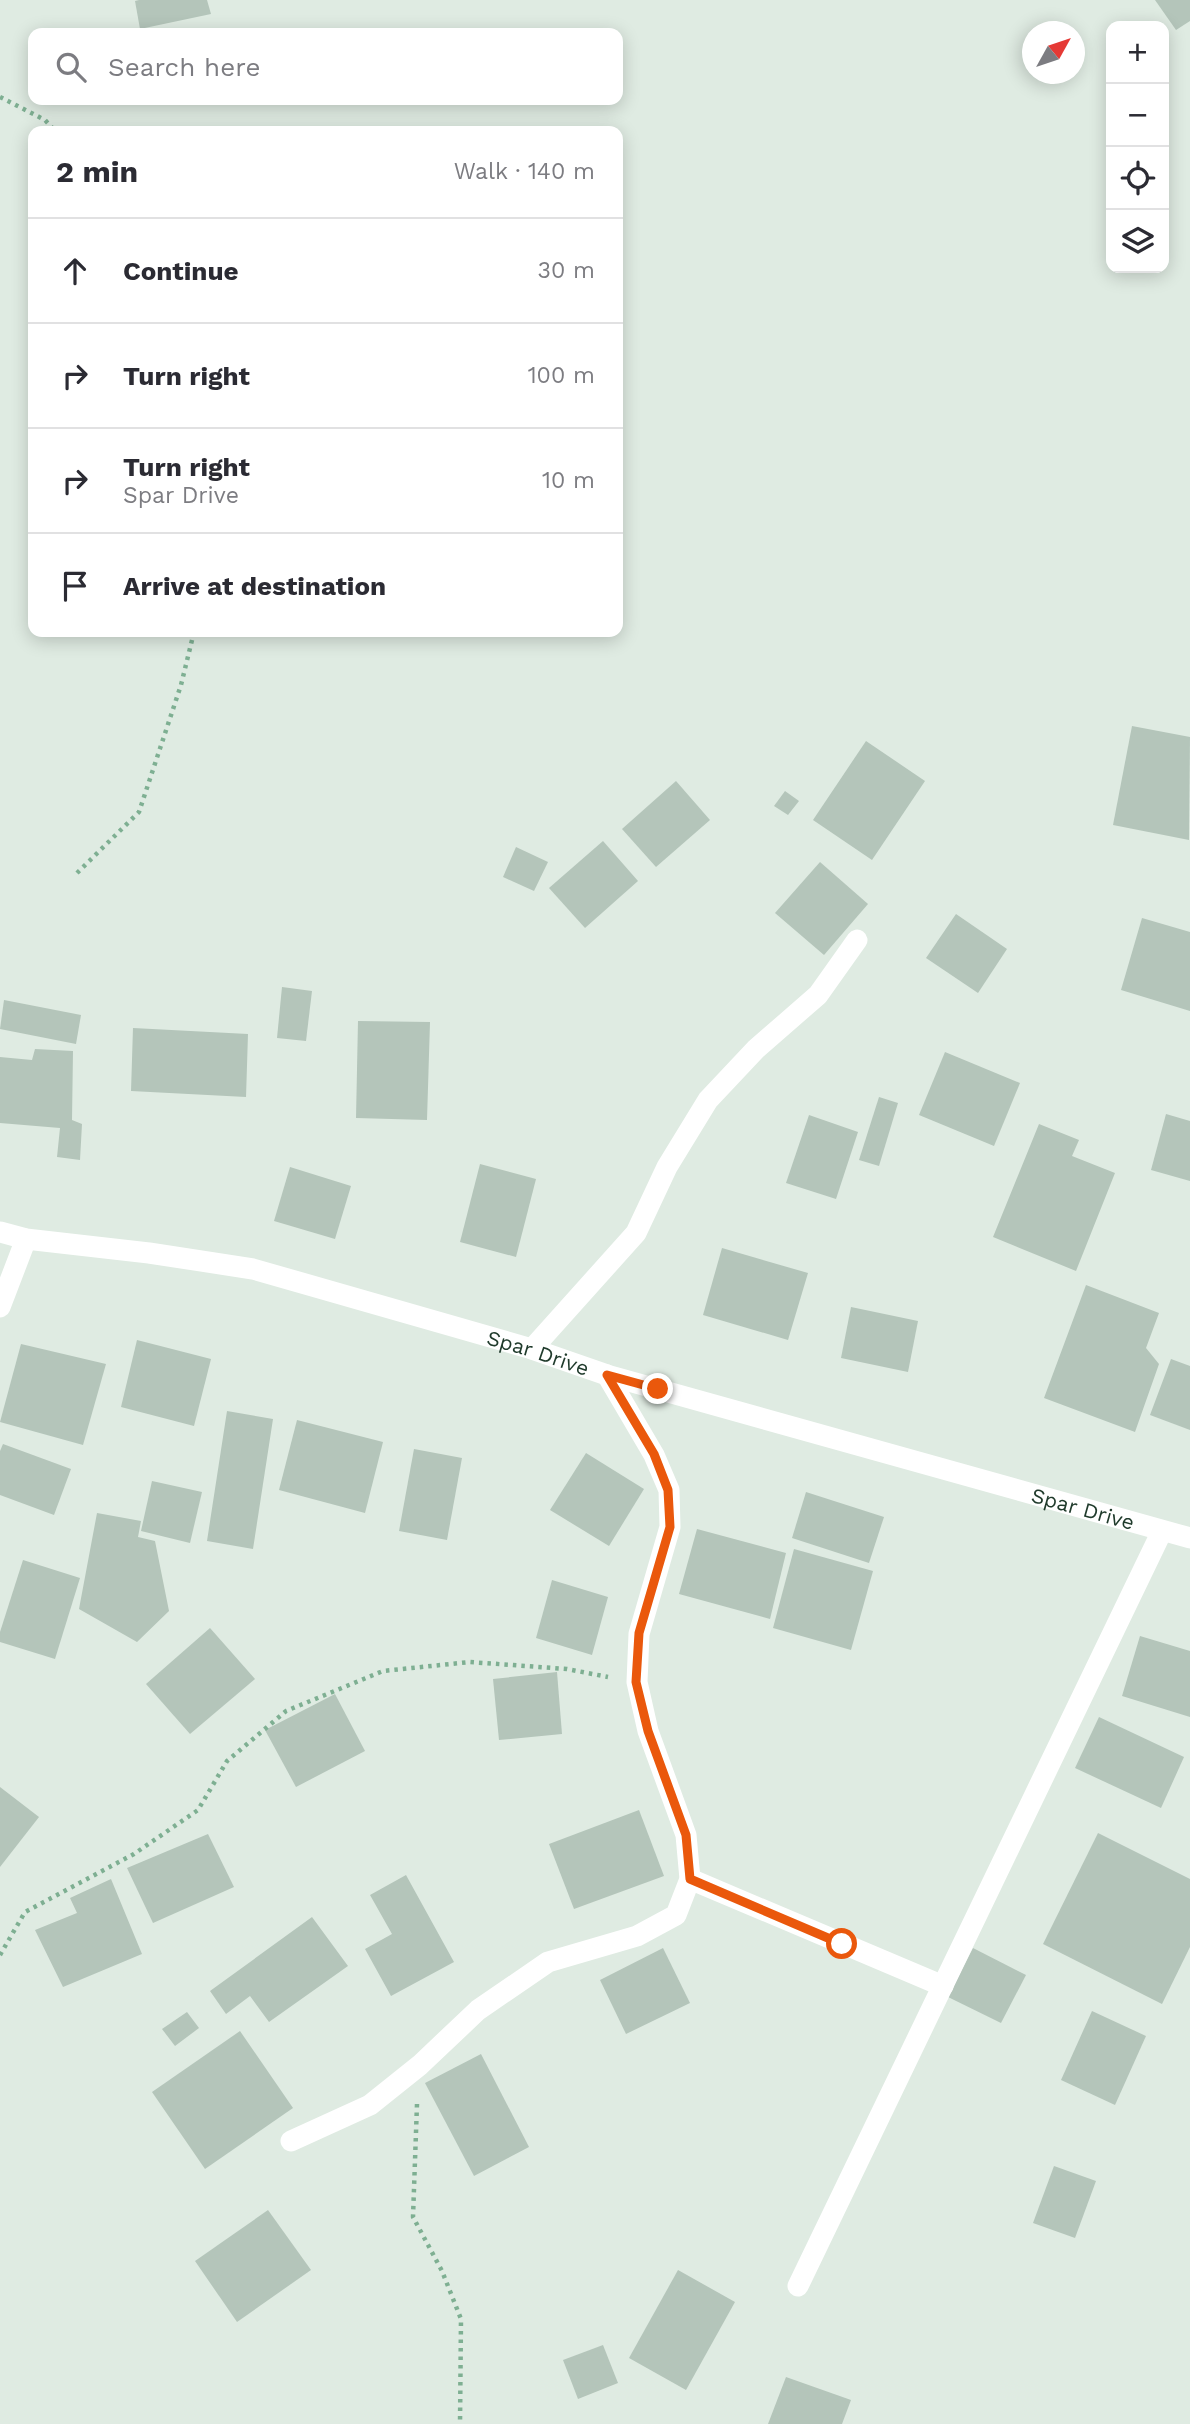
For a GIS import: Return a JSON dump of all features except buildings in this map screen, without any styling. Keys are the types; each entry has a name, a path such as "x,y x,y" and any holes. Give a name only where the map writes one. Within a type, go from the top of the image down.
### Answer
{"street":[{"path":"531,1349 636,1233 667,1167 708,1100 756,1049 818,995 857,940"},
{"name":"Spar Drive","path":"0,1232 26,1239 149,1253 253,1269 531,1349 607,1375 1190,1538"},
{"path":"0,1307 26,1239"},
{"path":"291,2141 370,2105 420,2065 478,2010 548,1962 637,1936 676,1915 690,1879 686,1835 648,1731 636,1682 639,1633 670,1527 668,1490 654,1454 607,1375"},
{"path":"798,2286 1161,1531"},
{"path":"690,1879 943,1986"}],"path":[{"path":"0,97 45,120 50,126"},
{"path":"77,873 139,812 181,685 193,637"},
{"path":"0,1955 24,1912 134,1854 198,1810 227,1761 286,1711 383,1671 470,1662 567,1669 636,1682"},
{"path":"420,2065 413,2217 442,2271 461,2319 460,2424"}],"route":[{"path":"658,1389 607,1375 654,1454 668,1490 670,1527 639,1633 636,1682 648,1731 686,1835 690,1879 842,1944"}]}
